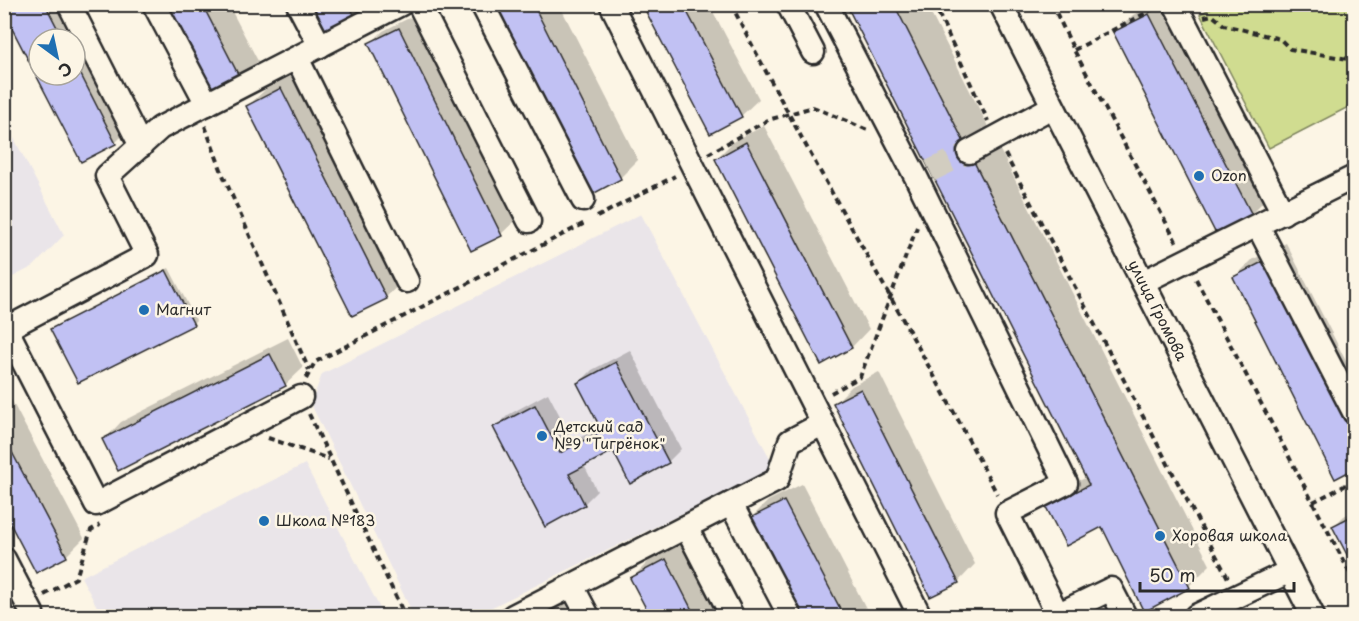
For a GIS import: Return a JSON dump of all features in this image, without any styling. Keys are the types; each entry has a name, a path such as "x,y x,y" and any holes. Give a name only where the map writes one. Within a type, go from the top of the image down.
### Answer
{"street":[{"path":"69,4 141,146"},
{"path":"154,4 203,106"},
{"path":"298,4 320,46"},
{"path":"301,397 96,504 6,330 147,255 108,176 160,128 401,4"},
{"path":"419,4 529,221"},
{"path":"482,4 582,200"},
{"path":"611,4 920,616"},
{"path":"788,4 813,52"},
{"path":"826,4 887,122 923,175 927,200 1066,483 1007,513 1056,616 1111,589 1125,616"},
{"name":"улица Громова","path":"1001,4 1313,616"},
{"path":"1180,14 1283,213"},
{"path":"297,58 407,280"},
{"path":"969,152 1052,107"},
{"path":"1143,282 1354,177"},
{"path":"1258,226 1354,412"},
{"path":"513,616 777,480 790,441 817,414"},
{"path":"730,504 790,616"},
{"path":"687,527 732,616"},
{"path":"4,560 30,608"},
{"path":"1196,616 1290,571"},
{"path":"572,586 588,616"}],"path":[{"path":"731,4 787,114 957,415 1007,513"},
{"path":"934,4 996,137 1237,595"},
{"path":"1052,4 1074,50 1354,581"},
{"path":"1074,50 1161,4"},
{"path":"1180,14 1212,15 1224,25 1280,39 1290,49 1354,60"},
{"path":"203,106 223,175 309,370"},
{"path":"405,616 301,397 309,370 315,362 693,167 721,146 768,120 813,107 868,132 887,122"},
{"path":"817,414 860,377 927,200"},
{"path":"261,436 329,459"},
{"path":"1313,502 1354,480"},
{"path":"30,608 76,578 91,530 101,525"}],"shaded area":[{"path":"4,119 64,235 34,266 5,281"},
{"name":"Детский сад №9 \"Тигрёнок\"","path":"641,214 775,468 474,616 414,616 311,404 322,374"},
{"name":"Школа №183","path":"305,464 384,616 102,616 81,577"}],"green space":[{"path":"1219,4 1354,5 1354,104 1269,148 1200,14"}],"building":[{"path":"4,4 45,4 57,27 27,27 27,58 4,13"},
{"path":"161,4 202,4 241,80 210,96"},
{"path":"309,4 349,4 357,21 326,37"},
{"path":"495,4 533,4 621,179 591,195"},
{"path":"642,4 683,4 742,117 710,134"},
{"path":"846,4 894,4 1190,588 1144,612 1102,527 1066,546 1046,507 1089,485"},
{"path":"1149,14 1252,215 1216,234 1113,32"},
{"path":"399,28 502,236 471,251 368,43"},
{"path":"42,87 87,87 116,144 81,162"},
{"path":"281,88 387,299 352,316 246,106"},
{"path":"746,142 852,348 821,365 715,159"},
{"path":"1268,259 1354,428 1354,469 1335,479 1233,277"},
{"path":"166,270 194,325 78,383 50,329"},
{"path":"270,354 286,386 118,471 102,439"},
{"path":"616,362 669,463 630,484 613,451 569,474 585,505 545,527 493,427 535,405 560,453 602,431 577,383"},
{"path":"861,389 959,583 930,597 833,403"},
{"path":"4,437 67,557 36,573 4,512"},
{"path":"784,501 844,616 798,616 748,519"},
{"path":"1354,515 1354,568 1332,526"},
{"path":"666,559 695,616 650,616 630,578"}],"tunnel":[{"path":"930,171 969,152"}],"place":[{"name":"Ozon","path":"1199,176"},
{"name":"Магнит","path":"144,310"},
{"name":"Детский сад №9 \"Тигрёнок\"","path":"542,436"},
{"name":"Школа №183","path":"264,521"},
{"name":"Хоровая школа","path":"1160,536"}]}
